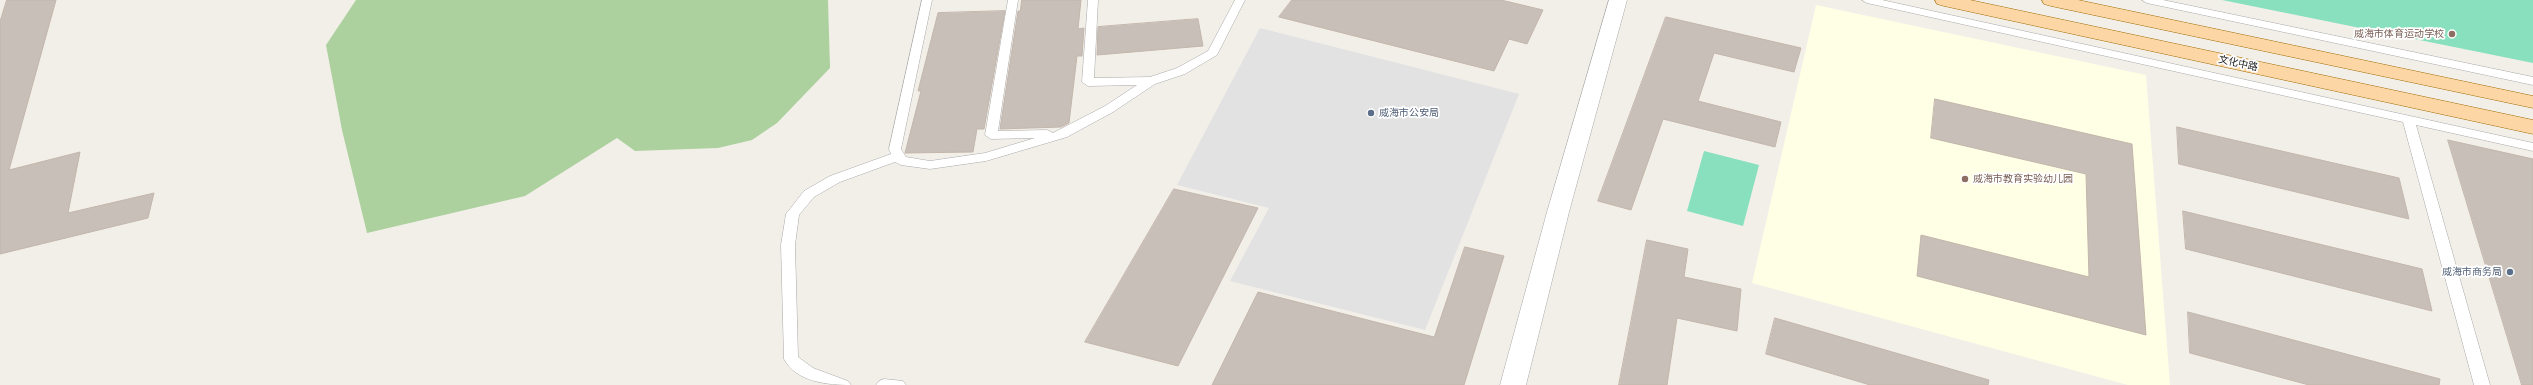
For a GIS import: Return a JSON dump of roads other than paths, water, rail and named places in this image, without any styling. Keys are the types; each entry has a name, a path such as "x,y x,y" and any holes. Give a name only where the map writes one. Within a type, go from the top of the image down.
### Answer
{"main road":[{"name":"文化中路","path":"1944,0 2533,127"},
{"path":"2051,0 2533,102"}],"street":[{"path":"1513,385 1558,212 1618,0"}],"lane":[{"path":"927,0 895,149 901,161 930,165 986,157 1063,134 1109,109 1151,81 1181,71 1213,53 1240,0"},
{"path":"1013,0 991,135 1063,134"},
{"path":"1093,0 1088,82 1151,81"},
{"path":"1867,0 2408,118 2533,147"},
{"path":"2147,0 2533,81"},
{"path":"2408,118 2482,385"},
{"path":"843,385 808,372 791,359 788,245 793,214 809,194 835,179 898,156"},
{"path":"884,385 898,385"}],"place":[{"name":"威海市体育运动学校","path":"2452,34"},
{"name":"威海市公安局","path":"1371,113"},
{"name":"威海市教育实验幼儿园","path":"1965,179"},
{"name":"威海市商务局","path":"2510,272"}]}
